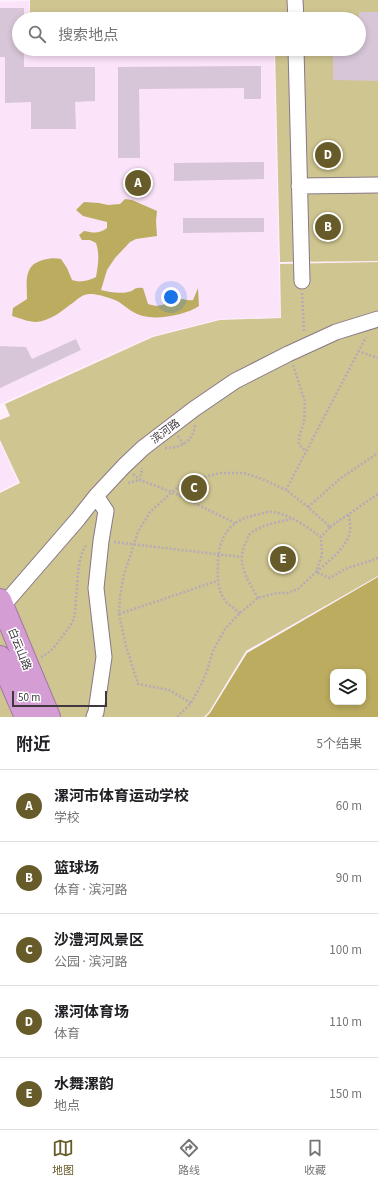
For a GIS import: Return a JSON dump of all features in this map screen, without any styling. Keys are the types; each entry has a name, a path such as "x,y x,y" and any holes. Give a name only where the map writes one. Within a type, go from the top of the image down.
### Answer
{"highway":[{"name":"白云山路","path":"1,605 21,680"},
{"name":"白云山路","path":"0,657 21,680"},
{"path":"21,680 26,717"},
{"path":"21,680 49,717"}],"street":[{"path":"295,0 296,12"},
{"path":"296,56 302,281"},
{"path":"299,186 378,185"},
{"name":"滨河路","path":"1,605 124,466 143,448 194,409 235,381 288,354 336,332 376,320"},
{"path":"94,717 104,657 96,588 106,511 96,496"}],"path":[{"path":"302,281 304,347"},
{"path":"286,490 358,351 376,320"},
{"path":"358,351 378,358"},
{"path":"288,354 294,366 305,402 304,422 299,437 299,445 306,451"},
{"path":"308,507 341,478 378,453"},
{"path":"124,466 140,480 172,492 235,523"},
{"path":"191,703 170,690 138,684 126,646 119,614 120,596 124,574 138,532 150,512 181,484 198,478 221,473 244,473 286,490 330,527"},
{"path":"316,572 322,555 321,537 330,527 378,494"},
{"path":"240,613 224,600 217,581 218,554 224,535 235,523 247,516 271,511 303,524 321,537"},
{"path":"177,717 191,703 207,671 213,651 225,629 240,613 258,598 277,593 287,594 298,590 346,543 350,530 348,515"},
{"path":"258,598 245,575 241,557 245,544 251,533 270,524 292,519"},
{"path":"101,541 241,557"},
{"path":"316,572 330,578 345,569 378,558"},
{"path":"119,614 217,581"}],"shaded area":[{"path":"30,0 378,0 378,261 280,262 275,56 366,56 366,12 30,12"},
{"path":"29,1 30,12 12,12 12,56 274,56 280,317 220,319 152,336 0,404 0,2"},
{"path":"125,199 132,200 157,211 157,236 136,239 130,242 115,258 107,270 101,290 121,293 130,292 137,288 143,288 148,304 157,306 177,299 193,300 198,288 199,306 187,312 172,316 149,317 136,314 113,299 90,294 81,296 47,320 36,322 12,316 13,308 27,299 27,281 29,270 37,262 55,258 61,259 72,280 84,281 96,277 98,256 96,243 90,240 82,240 79,235 84,231 93,233 101,231 107,228 107,222 83,216 76,210 84,202 108,205 120,204"},
{"path":"378,262 378,576 246,651 209,712 204,717 0,717 0,493 20,483 0,440 0,420 10,416 5,404 153,337 220,320 281,318 280,264"},
{"path":"0,443 18,482 0,491"},
{"path":"378,577 378,717 206,717 210,713 247,653"}],"building":[{"path":"0,8 24,8 24,12 12,12 12,56 24,56 24,67 95,67 95,101 75,102 76,129 31,129 31,102 5,103 5,57 0,57"},
{"path":"366,12 378,12 378,81 333,80 333,56 366,56"},
{"path":"261,66 261,99 244,99 244,88 139,89 140,158 118,158 118,67"},
{"path":"264,162 264,179 174,181 174,163"},
{"path":"183,218 264,218 264,232 183,233"},
{"path":"76,339 81,350 0,388 0,346 26,347 32,359"}],"place":[{"name":"漯河体育场","path":"328,155"},
{"name":"漯河市体育运动学校","path":"138,183"},
{"name":"篮球场","path":"328,227"},
{"name":"沙澧河风景区","path":"194,488"},
{"name":"水舞漯韵","path":"283,559"}]}
